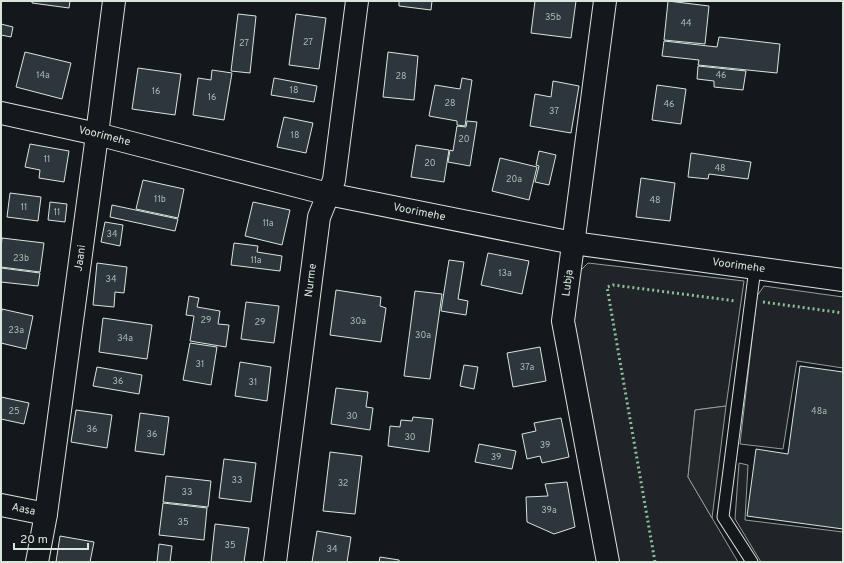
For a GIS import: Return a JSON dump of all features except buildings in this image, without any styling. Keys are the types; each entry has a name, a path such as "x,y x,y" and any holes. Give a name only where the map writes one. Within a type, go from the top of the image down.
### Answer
{"street":[{"name":"Jaani","path":"37,562 46,514 114,1"},
{"name":"Nurme","path":"275,562 319,217 334,180 357,1"},
{"name":"Lubja","path":"605,1 563,321 608,562"},
{"name":"Voorimehe","path":"1,113 97,134 328,194 573,242 843,280"},
{"name":"Aasa","path":"1,505 46,514"}],"lane":[{"path":"752,562 723,517 755,268"}],"shaded area":[{"path":"588,263 744,281 726,406 695,410 688,477 738,562 618,562 574,327 578,273"},
{"path":"764,286 843,297 843,368 797,361 783,449 740,444 757,296"},
{"path":"726,406 712,518 688,477 695,410"},
{"path":"739,463 748,465 745,520 843,532 843,562 761,562 735,519"}],"hedge":[{"path":"655,562 607,287 613,285 736,301"},
{"path":"763,302 843,313"}]}
